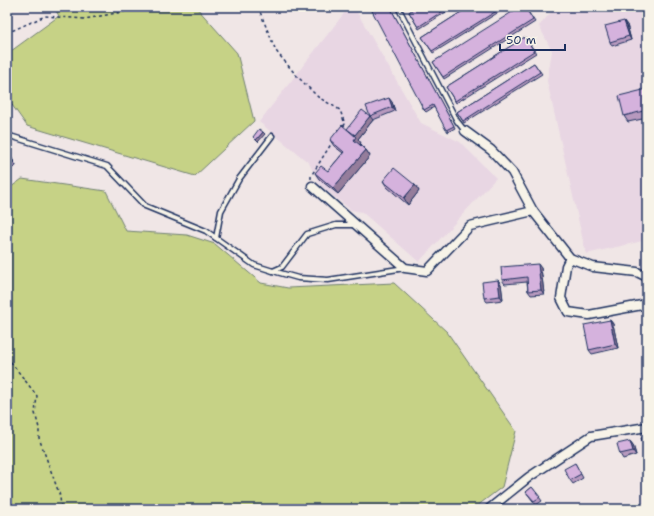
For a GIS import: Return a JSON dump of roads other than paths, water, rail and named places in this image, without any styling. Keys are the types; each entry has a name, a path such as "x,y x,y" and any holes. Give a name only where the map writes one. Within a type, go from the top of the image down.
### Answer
{"street":[{"path":"466,131 491,150 512,172 533,212 570,258 593,267 637,272 647,277"},
{"path":"312,186 405,268 427,271 470,226 533,212"},
{"path":"590,315 647,304"},
{"path":"489,509 529,477 591,436 647,427"}],"lane":[{"path":"398,7 457,121 466,131"},
{"path":"10,136 107,166 145,206 206,231 254,265 298,278 328,280 405,268"},
{"path":"216,238 221,211 239,178 272,136"},
{"path":"273,271 282,268 307,234 336,225 357,226"},
{"path":"570,258 566,266 561,298 568,312 590,315"}]}
